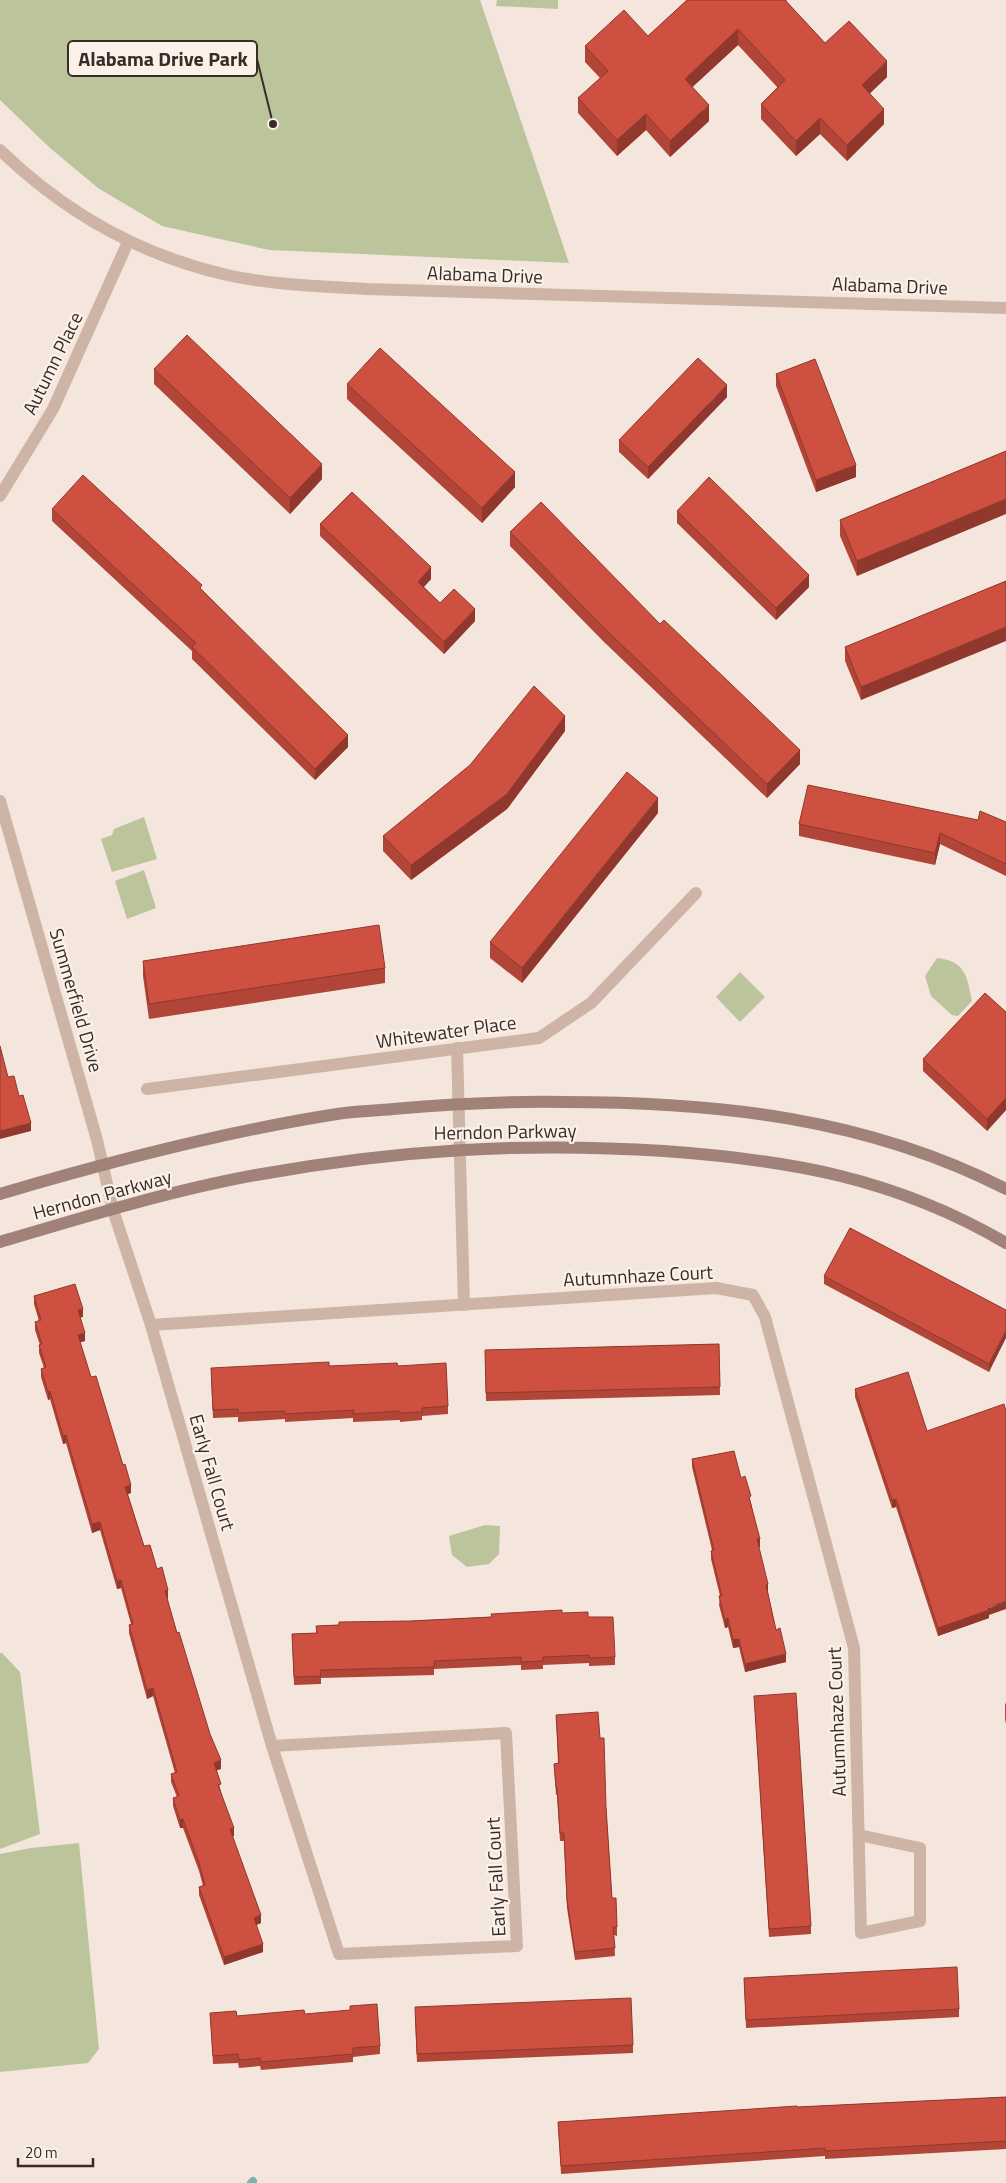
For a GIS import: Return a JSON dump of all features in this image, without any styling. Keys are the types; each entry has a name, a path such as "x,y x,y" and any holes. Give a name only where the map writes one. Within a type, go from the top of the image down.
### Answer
{"main road":[{"name":"Herndon Parkway","path":"0,1194 102,1165 214,1137 306,1119 458,1103 516,1101 647,1103 783,1116 908,1146 1006,1189"},
{"name":"Herndon Parkway","path":"0,1242 150,1199 255,1175 383,1156 459,1149 561,1146 700,1154 791,1165 848,1177 934,1205 972,1223 1006,1243"}],"street":[{"name":"Alabama Drive","path":"0,150 27,176 68,208 128,242 177,262 228,275 276,282 367,289 1006,308"},
{"name":"Autumn Place","path":"0,496 52,409 128,242"},
{"name":"Summerfield Drive","path":"0,801 97,1140 113,1210"},
{"name":"Whitewater Place","path":"147,1089 539,1038 591,1002 696,893"},
{"path":"457,1048 464,1305"},
{"name":"Early Fall Court","path":"113,1210 151,1325 272,1746 339,1954 517,1946 506,1733 272,1746"},
{"name":"Autumnhaze Court","path":"151,1325 716,1288 753,1295 765,1317 854,1648 858,1835 861,1934 920,1921 920,1848 858,1835"}],"green space":[{"path":"0,0 480,0 569,263 269,250 162,226 98,188 50,148 0,100"},
{"path":"497,0 558,0 558,9 496,6"},
{"path":"144,817 157,859 112,872 101,839 112,835 114,829"},
{"path":"144,870 156,908 127,919 115,881"},
{"path":"937,958 954,963 964,972 972,1001 958,1016 952,1015 931,996 925,976"},
{"path":"740,972 765,997 740,1022 716,997"},
{"path":"485,1525 500,1526 499,1554 489,1564 467,1567 452,1555 449,1536"},
{"path":"0,1653 20,1672 40,1834 0,1849"},
{"path":"79,1843 99,2049 88,2063 0,2072 0,1854 31,1848"}],"building":[{"path":"687,0 785,0 825,43 849,21 887,61 862,85 884,109 847,145 820,118 796,141 761,104 785,80 738,29 685,79 709,105 670,141 646,114 617,140 578,98 608,71 585,46 624,10 648,36"},
{"path":"187,335 322,464 290,498 154,369"},
{"path":"380,348 515,472 482,508 347,384"},
{"path":"698,358 727,385 648,467 619,440"},
{"path":"815,359 856,465 816,480 776,374"},
{"path":"1006,451 1006,499 857,561 840,520"},
{"path":"83,475 202,585 200,588 348,735 315,769 192,647 196,643 52,509"},
{"path":"709,477 809,575 776,608 677,511"},
{"path":"352,492 431,567 418,582 440,603 454,589 475,609 444,642 320,524"},
{"path":"541,502 660,624 664,620 800,750 767,784 603,627 510,532"},
{"path":"1006,581 1006,627 861,687 845,647"},
{"path":"534,686 565,716 507,794 411,865 383,836 470,765"},
{"path":"627,772 658,798 522,968 490,942"},
{"path":"808,785 978,820 980,811 1006,822 1006,864 940,833 935,853 799,824"},
{"path":"379,925 385,968 149,1004 143,961"},
{"path":"985,993 1006,1012 1006,1098 987,1119 923,1059"},
{"path":"0,1046 8,1077 14,1076 19,1096 23,1095 31,1123 0,1131"},
{"path":"850,1228 1006,1310 1006,1330 989,1364 824,1276"},
{"path":"75,1284 83,1309 78,1310 85,1333 78,1335 91,1377 96,1376 123,1465 125,1464 131,1485 125,1487 144,1546 150,1545 157,1569 162,1567 168,1590 165,1591 177,1633 179,1632 210,1734 221,1760 214,1763 221,1784 218,1785 234,1828 230,1829 261,1915 254,1918 263,1944 224,1957 199,1887 205,1885 199,1863 183,1819 180,1820 173,1798 179,1796 171,1774 177,1772 153,1688 147,1690 129,1625 133,1624 121,1580 117,1581 100,1522 92,1524 66,1435 63,1436 50,1391 48,1392 41,1369 46,1367 39,1345 42,1344 35,1322 41,1320 34,1296"},
{"path":"719,1344 720,1387 486,1393 485,1350"},
{"path":"329,1362 329,1366 397,1363 398,1366 446,1363 448,1406 422,1408 422,1412 400,1413 400,1411 353,1414 354,1410 285,1414 285,1411 238,1413 238,1409 213,1410 211,1368"},
{"path":"908,1372 927,1431 1004,1404 1006,1411 1006,1601 988,1607 989,1610 938,1628 896,1499 892,1500 855,1389"},
{"path":"734,1451 741,1478 745,1476 751,1496 749,1497 760,1539 757,1539 768,1584 766,1585 776,1630 780,1628 786,1654 745,1664 739,1639 733,1640 728,1618 725,1620 719,1596 722,1596 711,1551 714,1550 692,1459"},
{"path":"562,1610 562,1613 588,1612 588,1617 613,1617 615,1657 589,1658 589,1655 543,1657 543,1661 521,1662 521,1657 434,1661 434,1667 320,1670 321,1676 294,1677 292,1634 317,1633 316,1626 339,1625 339,1622 492,1617 491,1614"},
{"path":"796,1693 811,1926 769,1929 754,1696"},
{"path":"598,1712 600,1738 604,1738 612,1898 616,1898 617,1927 613,1927 615,1948 575,1952 567,1900 564,1833 560,1833 554,1764 559,1763 556,1715"},
{"path":"957,1967 959,2009 746,2020 744,1978"},
{"path":"631,1998 633,2045 417,2054 415,2007"},
{"path":"377,2004 380,2046 353,2048 353,2054 261,2062 260,2058 239,2060 238,2054 213,2056 210,2013 236,2011 237,2016 304,2010 305,2014 350,2010 350,2006"},
{"path":"1006,2097 1006,2141 825,2151 825,2148 561,2166 558,2122 797,2106"}],"place":[{"name":"Alabama Drive Park","path":"273,124"}]}
